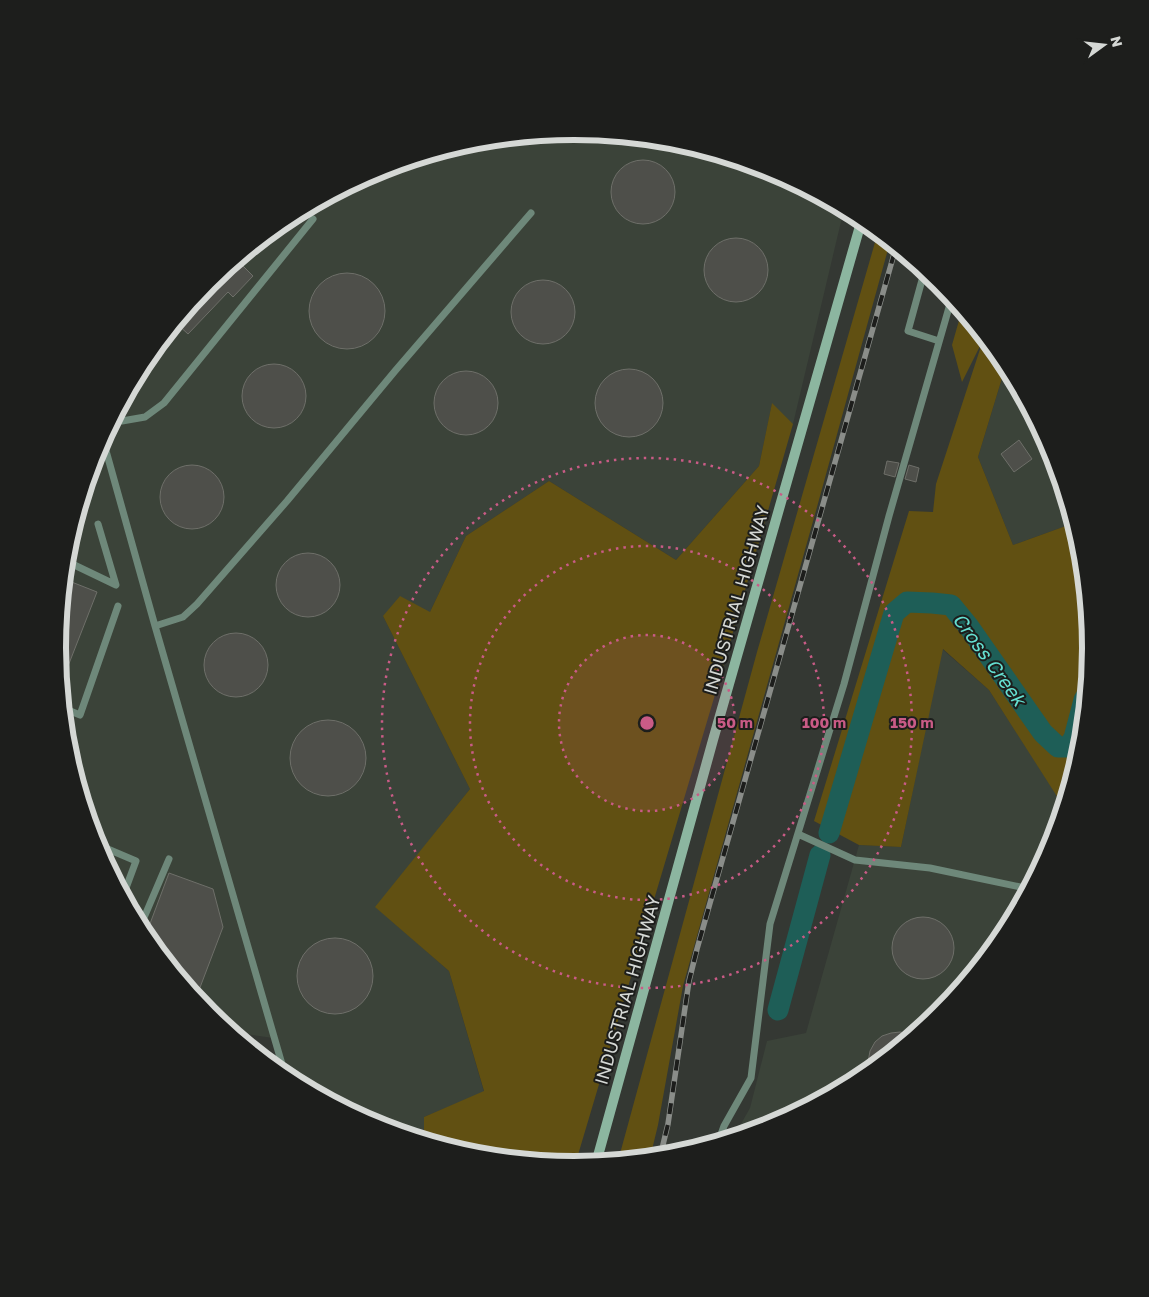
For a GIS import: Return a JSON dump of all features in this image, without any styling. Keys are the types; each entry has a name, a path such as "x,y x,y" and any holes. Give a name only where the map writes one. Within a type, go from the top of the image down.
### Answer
{"main road":[{"name":"INDUSTRIAL HIGHWAY","path":"598,1156 716,730 859,228"}],"lane":[{"path":"155,626 183,617 198,604 531,213"},
{"path":"121,421 145,417 164,402 313,219"},
{"path":"922,280 908,331 939,340"},
{"path":"721,1135 751,1078 770,924 844,684 889,516 950,305"},
{"path":"106,451 282,1064"},
{"path":"74,565 116,585 98,524"},
{"path":"71,711 80,715 118,606"},
{"path":"798,834 855,860 930,868 1023,887"},
{"path":"108,849 136,861 126,887"},
{"path":"144,918 168,859"}],"shaded area":[{"path":"574,140 608,141 674,150 738,167 769,179 829,208 842,216 793,424 772,404 759,466 676,560 549,481 466,536 430,612 383,616 470,789 376,907 449,971 484,1092 424,1117 424,1134 380,1118 320,1089 282,1064 273,1038 242,1034 239,1031 192,984 152,931 134,903 105,843 93,812 76,748 67,682 66,648 67,615 76,549 93,485 105,454 134,394 152,366 192,313 215,289 239,266 292,226 320,208 380,179 411,167 475,150 541,141"},
{"path":"876,239 888,248 683,986 652,1150 620,1155 757,652"},
{"path":"960,317 981,344 962,382 952,345"},
{"path":"982,344 1003,375 978,457 1013,545 1067,525 1073,549 1082,615 1083,648 1082,682 1073,748 1060,798 1058,798 989,690 943,649 901,847 859,845 814,821 909,511 933,512 936,484"},
{"path":"1003,375 1015,394 1044,454 1056,485 1067,525 1013,545 978,457"},
{"path":"772,403 793,424 714,698 577,1157 541,1156 508,1152 475,1147 424,1134 424,1117 484,1091 449,971 375,907 470,789 383,616 400,596 430,612 466,536 549,481 676,560 759,466"},
{"path":"942,649 989,690 1058,797 1060,797 1044,843 1015,903 978,958 957,984 910,1031 884,1052 829,1089 769,1118 737,1130 750,1108 767,1041 806,1033 859,845 901,847"}],"building":[{"path":"637,160 649,160 666,169 673,180 675,192 673,204 666,215 649,224 637,224 625,219 616,210 611,198 611,186 616,174 625,165"},
{"path":"730,238 742,238 759,247 766,258 768,270 766,282 759,293 742,302 730,302 718,297 709,288 704,276 704,264 709,252 718,243"},
{"path":"241,264 253,276 233,297 228,292 188,334 181,327 215,289"},
{"path":"340,273 354,273 368,279 379,290 385,304 382,326 374,338 354,349 340,349 326,343 315,332 309,318 309,304 315,290 326,279"},
{"path":"537,280 549,280 566,289 573,300 575,312 573,324 566,335 549,344 537,344 525,339 516,330 511,318 511,306 516,294 525,285"},
{"path":"268,364 280,364 297,373 304,384 306,396 304,408 297,419 280,428 268,428 256,423 247,414 242,402 242,390 247,378 256,369"},
{"path":"629,369 642,372 653,379 660,390 663,403 660,416 653,427 642,434 629,437 616,434 605,427 598,416 595,403 598,390 605,379 616,372"},
{"path":"460,371 472,371 489,380 496,391 498,403 496,415 489,426 472,435 460,435 448,430 439,421 434,409 434,397 439,385 448,376"},
{"path":"1019,440 1032,459 1014,472 1001,454"},
{"path":"887,461 899,463 895,477 884,474"},
{"path":"186,465 198,465 215,474 222,485 224,497 222,509 215,520 198,529 186,529 174,524 165,515 160,503 160,491 165,479 174,470"},
{"path":"909,465 919,468 916,482 905,479"},
{"path":"302,553 314,553 331,562 338,573 340,585 338,597 331,608 314,617 302,617 290,612 281,603 276,591 276,579 281,567 290,558"},
{"path":"71,582 97,592 67,670 67,615"},
{"path":"230,633 242,633 259,642 266,653 268,665 266,677 259,688 242,697 230,697 218,692 209,683 204,671 204,659 209,647 218,638"},
{"path":"321,720 335,720 349,726 360,737 366,751 363,773 355,785 335,796 321,796 307,790 296,779 290,765 290,751 296,737 307,726"},
{"path":"169,873 213,889 223,927 199,991 171,958 149,926"},
{"path":"923,917 935,920 945,926 951,936 954,948 951,960 945,970 935,976 923,979 911,976 901,970 895,960 892,948 895,936 901,926 911,920"},
{"path":"335,938 350,941 362,949 370,961 373,976 370,991 362,1003 350,1011 335,1014 320,1011 308,1003 300,991 297,976 300,961 308,949 320,941"},
{"path":"891,1033 907,1033 868,1063 870,1051 875,1042 882,1036"}],"waterway":[{"name":"Cross Creek","path":"829,833 894,613 907,602 951,605 969,627 1043,733 1058,747 1068,747 1075,733"},
{"name":"Cross Creek","path":"778,1010 820,855"}],"railway":[{"path":"662,1149 668,1124 689,981 697,949 894,253"}]}
